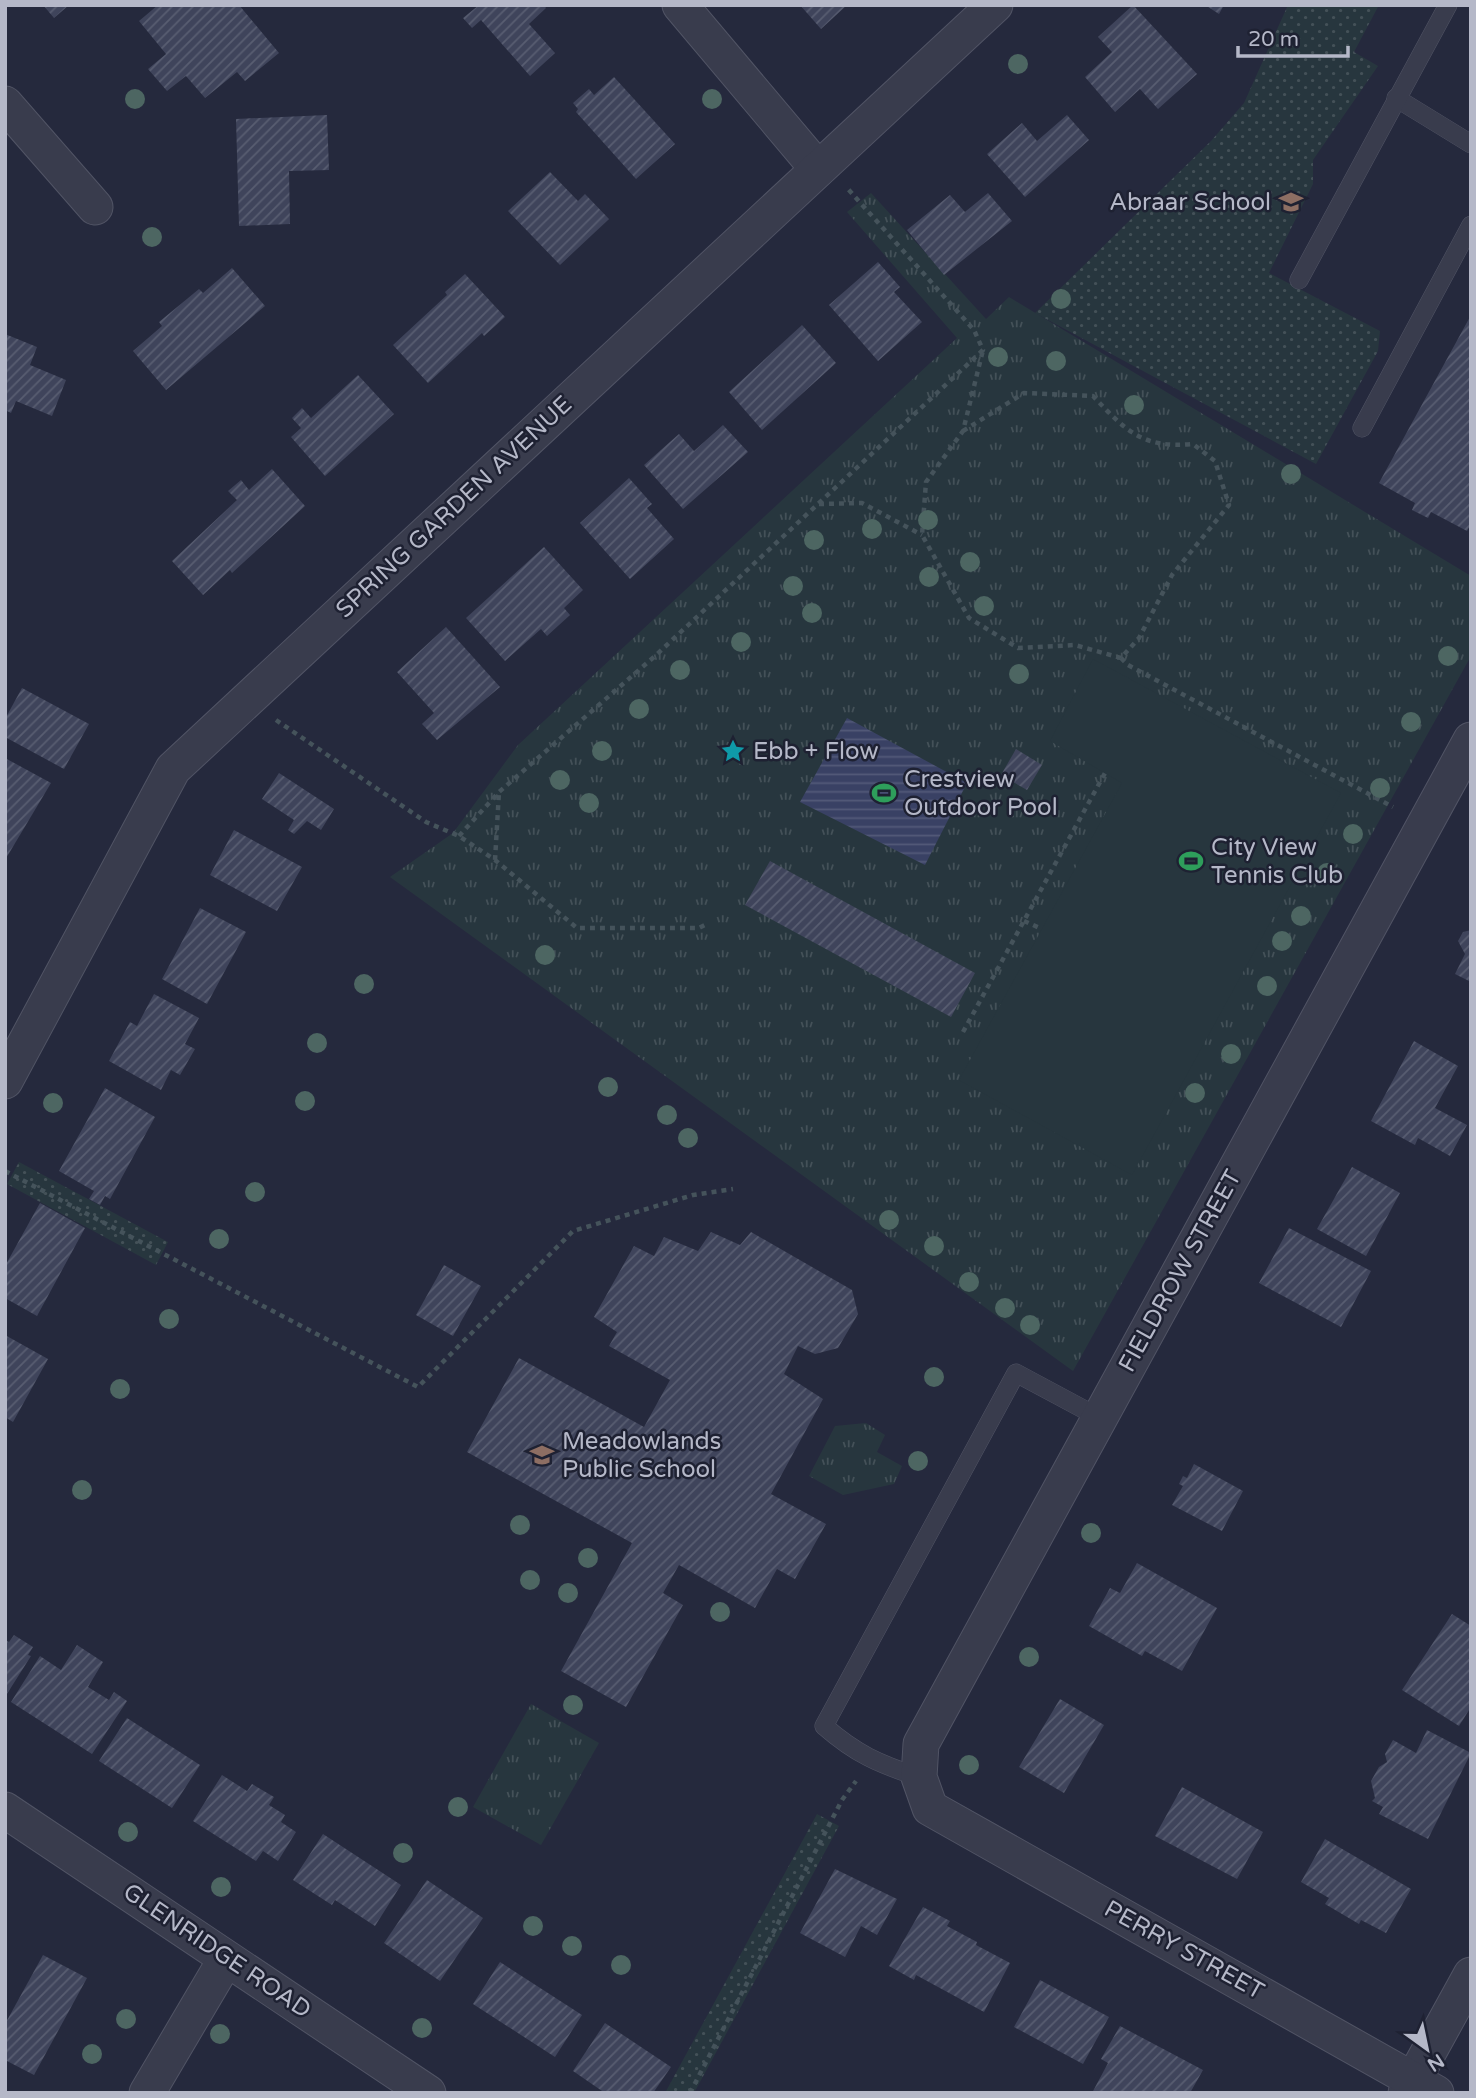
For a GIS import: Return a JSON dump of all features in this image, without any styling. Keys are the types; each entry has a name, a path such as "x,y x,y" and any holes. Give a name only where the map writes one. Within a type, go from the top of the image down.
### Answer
{"street":[{"path":"680,5 818,169"},
{"name":"SPRING GARDEN AVENUE","path":"5,1081 173,769 995,5"},
{"path":"5,104 95,207"},
{"name":"FIELDROW STREET","path":"924,1792 921,1744 1471,740"},
{"name":"PERRY STREET","path":"924,1792 1419,2088"},
{"name":"GLENRIDGE ROAD","path":"5,1810 428,2093"},
{"path":"148,2093 226,1959"},
{"path":"1419,2088 1471,1975"}],"lane":[{"path":"1299,280 1448,5"},
{"path":"1396,98 1471,144"},
{"path":"1362,428 1471,225"},
{"path":"924,1792 851,1749 824,1726 1016,1373 1100,1418"}],"path":[{"path":"818,169 843,183 974,330 983,350 963,431 926,482 922,534"},
{"path":"458,836 499,792 656,656 983,350"},
{"path":"963,431 1024,393 1093,396 1126,430 1166,447 1194,444 1215,461 1229,505 1178,567 1139,638 1121,658"},
{"path":"819,504 862,503 922,534 969,618 1018,648 1076,645 1121,658 1128,665 1425,824"},
{"path":"247,700 426,822 458,836 495,860 577,928 699,928 705,925"},
{"path":"963,1032 1105,773"},
{"path":"495,860 499,792"},
{"path":"1024,921 1042,929"},
{"path":"5,1171 418,1387 573,1231 692,1195 733,1189"},
{"path":"690,2093 842,1800 873,1762"}],"green space":[{"path":"1288,5 1379,5 1354,52 1378,66 1313,160 1313,184 1269,273 1380,331 1378,351 1316,464 1035,313 1211,141 1244,103"},
{"path":"871,193 986,319 1009,297 1471,576 1471,656 1073,1371 390,877 453,833 518,745 957,338 847,212"},
{"name":"City View Tennis Club","path":"1093,659 1341,793 1132,1175 959,1080 1122,783 1050,741"},
{"path":"19,1162 168,1242 156,1265 7,1184"},
{"path":"866,1423 885,1435 877,1452 902,1466 894,1484 843,1495 809,1476 835,1426"},
{"path":"531,1704 599,1743 541,1845 473,1807"},
{"path":"817,1814 839,1826 694,2093 665,2093"}],"water":[{"name":"Crestview Outdoor Pool","path":"847,718 967,783 925,865 800,802"}],"building":[{"path":"43,5 69,5 54,18"},
{"path":"158,5 239,5 279,53 245,81 237,72 205,98 186,76 167,91 148,69 166,54 139,21"},
{"path":"479,5 544,5 546,8 529,24 555,53 530,76 481,20 472,28 463,18"},
{"path":"800,5 847,5 821,29"},
{"path":"1133,5 1197,74 1158,109 1140,89 1115,112 1085,77 1112,52 1098,37"},
{"path":"1205,5 1224,5 1219,14"},
{"path":"614,77 675,144 636,179 576,112 578,109 573,103 589,89 594,95"},
{"path":"327,115 329,170 289,171 290,224 239,226 236,119"},
{"path":"1067,115 1089,140 1025,197 987,154 1022,123 1037,141"},
{"path":"550,172 578,201 585,194 609,219 560,265 508,211"},
{"path":"988,193 1012,221 944,275 907,230 950,195 965,212"},
{"path":"878,262 900,287 894,292 922,322 878,361 829,305"},
{"path":"232,268 265,306 166,390 133,351 162,326 159,322 199,289 203,293"},
{"path":"465,274 505,317 484,336 482,333 428,383 393,345 447,295 445,292"},
{"path":"1471,315 1471,524 1467,531 1431,512 1428,518 1412,510 1415,503 1379,483"},
{"path":"802,325 836,363 762,430 729,392"},
{"path":"5,334 37,347 30,365 66,380 52,416 16,401 11,413 5,410"},
{"path":"358,375 394,414 325,476 291,437 301,428 292,418 302,408 311,418"},
{"path":"723,425 748,452 683,509 644,465 679,434 694,451"},
{"path":"272,469 305,506 232,573 230,570 203,595 172,561 237,500 228,491 241,480 249,490"},
{"path":"629,478 652,504 647,508 674,539 630,579 580,523"},
{"path":"544,547 583,590 564,608 570,615 547,636 541,629 505,661 466,618"},
{"path":"446,627 500,687 437,740 422,724 434,713 397,672"},
{"path":"22,688 89,724 64,769 5,737 5,719"},
{"path":"1016,749 1042,765 1027,790 1001,775"},
{"path":"5,758 51,783 5,860"},
{"path":"279,773 334,809 321,830 307,821 294,834 288,830 294,820 262,799"},
{"path":"234,830 302,867 277,911 210,875"},
{"path":"770,861 975,973 951,1017 745,905"},
{"path":"200,908 246,932 207,1004 162,979"},
{"path":"1471,930 1471,982 1455,974 1465,954 1458,941 1463,932"},
{"path":"154,994 199,1018 185,1044 195,1049 180,1075 171,1070 161,1090 109,1061 130,1022 137,1026"},
{"path":"1414,1041 1458,1066 1435,1108 1467,1125 1450,1156 1418,1138 1415,1145 1371,1121"},
{"path":"105,1088 155,1117 110,1199 105,1196 100,1205 89,1199 94,1191 59,1171"},
{"path":"1352,1167 1400,1193 1366,1256 1317,1229"},
{"path":"40,1203 85,1228 37,1316 5,1298 5,1266"},
{"path":"1289,1228 1371,1271 1341,1327 1259,1283"},
{"path":"711,1232 740,1245 751,1232 852,1290 858,1314 838,1348 815,1354 798,1346 784,1374 823,1399 771,1494 826,1524 795,1579 777,1569 755,1608 679,1565 663,1593 683,1605 626,1707 561,1671 632,1543 467,1452 519,1358 644,1427 670,1380 609,1346 617,1332 594,1317 634,1246 654,1256 664,1237 698,1251"},
{"path":"444,1265 481,1286 453,1336 416,1315"},
{"path":"5,1335 48,1359 13,1422 5,1417"},
{"path":"1194,1464 1243,1491 1222,1531 1172,1505 1183,1486 1179,1484 1183,1476 1187,1478"},
{"path":"1137,1563 1217,1608 1182,1671 1145,1651 1142,1656 1089,1626 1110,1588 1120,1593"},
{"path":"1452,1614 1471,1626 1471,1707 1459,1726 1402,1690"},
{"path":"14,1635 33,1647 28,1655 31,1656 5,1697 5,1640 9,1642"},
{"path":"77,1645 103,1662 88,1687 109,1700 114,1692 127,1701 92,1754 11,1702 40,1656 61,1670"},
{"path":"1060,1699 1104,1725 1064,1793 1019,1767"},
{"path":"127,1718 200,1765 172,1808 99,1761"},
{"path":"1427,1730 1471,1753 1428,1839 1379,1814 1383,1807 1372,1801 1375,1798 1371,1781 1379,1767 1387,1762 1385,1754 1393,1740 1416,1753"},
{"path":"222,1775 247,1791 252,1784 274,1797 269,1805 285,1815 281,1822 296,1832 278,1861 263,1851 256,1861 193,1821"},
{"path":"1182,1787 1263,1832 1237,1879 1155,1836"},
{"path":"323,1834 401,1885 375,1926 335,1900 332,1905 293,1880"},
{"path":"1325,1839 1411,1889 1386,1933 1361,1920 1359,1924 1325,1904 1329,1898 1301,1882"},
{"path":"835,1869 897,1899 877,1935 861,1926 845,1957 800,1933"},
{"path":"427,1880 483,1918 440,1981 384,1943"},
{"path":"923,1907 950,1921 947,1926 977,1942 976,1945 1010,1963 984,2012 916,1975 914,1980 889,1966"},
{"path":"43,1955 87,1978 34,2075 5,2060 5,2024"},
{"path":"500,1962 582,2015 555,2057 473,2004"},
{"path":"1040,1980 1109,2017 1083,2064 1014,2027"},
{"path":"605,2023 671,2067 653,2093 605,2093 573,2071"},
{"path":"1120,2026 1203,2070 1190,2093 1092,2093 1108,2063 1101,2059"}],"place":[{"name":"Abraar School","path":"1291,202"},
{"name":"Ebb + Flow","path":"733,751"},
{"name":"Crestview Outdoor Pool","path":"884,793"},
{"name":"City View Tennis Club","path":"1191,861"},
{"name":"Meadowlands Public School","path":"542,1455"}]}
